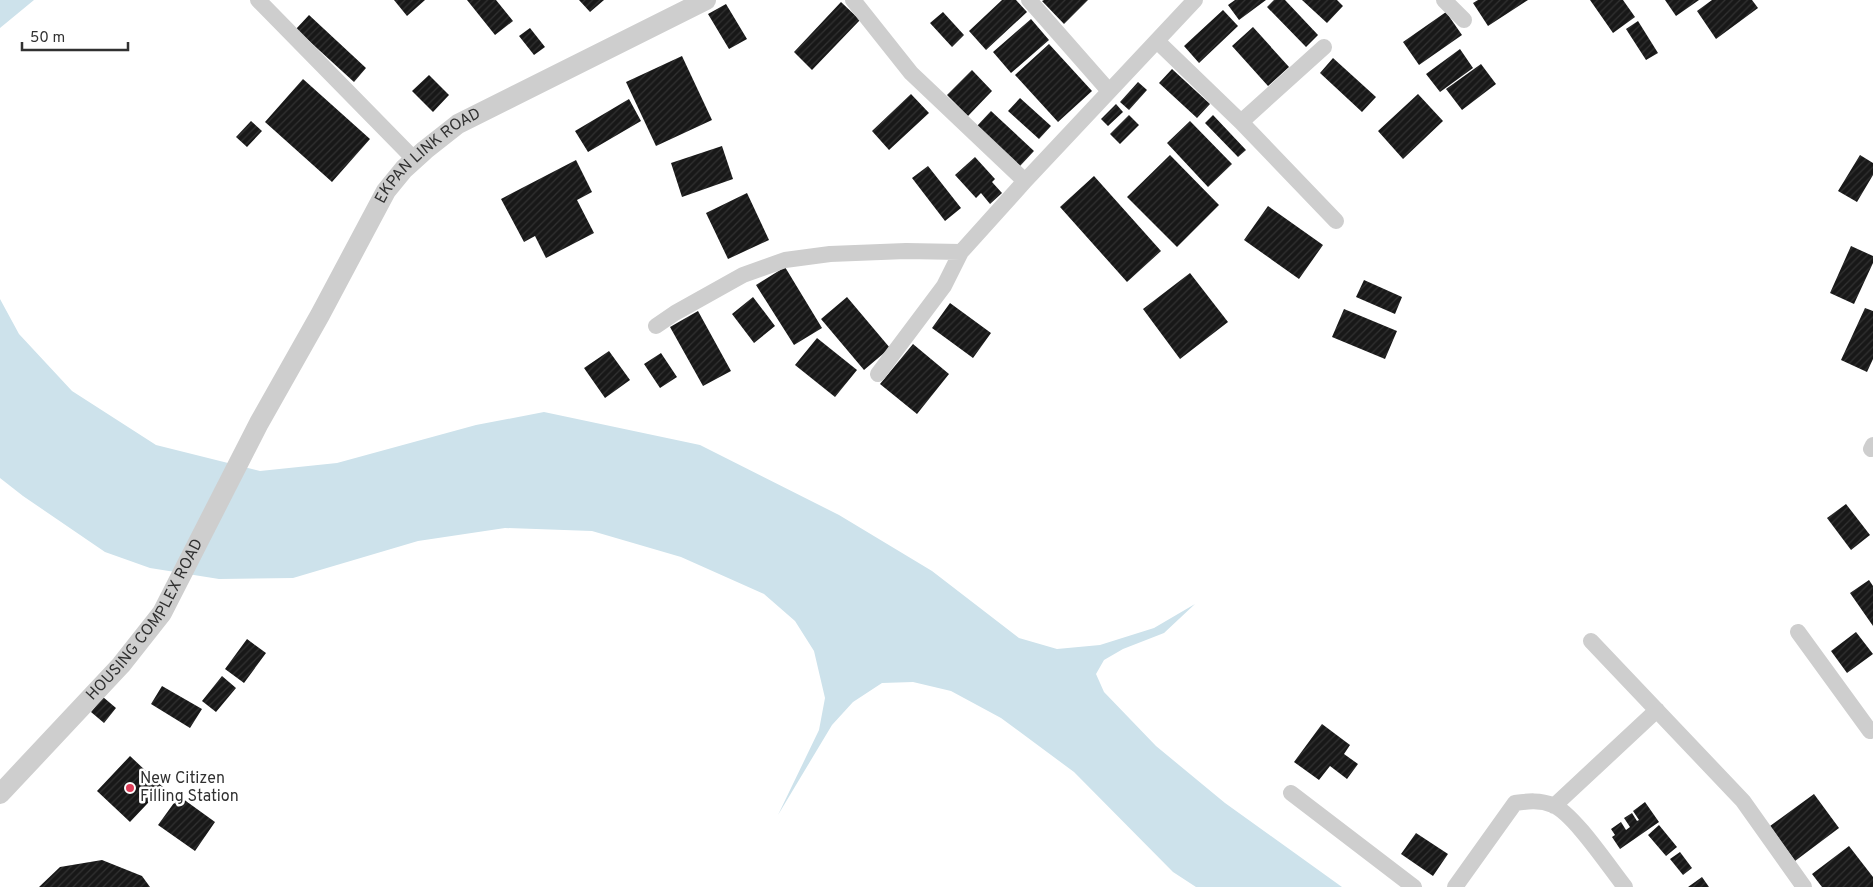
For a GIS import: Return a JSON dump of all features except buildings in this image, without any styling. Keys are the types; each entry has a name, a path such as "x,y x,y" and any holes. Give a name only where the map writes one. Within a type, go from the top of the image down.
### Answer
{"street":[{"path":"258,0 415,160"},
{"name":"EKPAN LINK ROAD","path":"259,423 386,192 404,169 458,124 706,0"},
{"path":"853,0 911,73 1025,181"},
{"path":"1029,0 1109,91"},
{"path":"878,374 944,286 961,252 1195,0"},
{"path":"1444,0 1464,20"},
{"path":"1157,41 1241,122 1336,221"},
{"path":"1241,122 1324,47"},
{"path":"656,326 675,313 743,275 785,260 830,254 906,251 961,252"},
{"name":"HOUSING COMPLEX ROAD","path":"0,794 121,665 162,613 259,423"},
{"path":"1798,632 1872,732"},
{"path":"1591,641 1743,802 1804,887"},
{"path":"1554,806 1657,710"},
{"path":"1291,793 1414,887"},
{"path":"1455,887 1515,803 1535,800 1554,806 1571,818 1625,887"}],"water":[{"path":"0,0 34,0 0,28"},
{"path":"0,299 19,334 72,391 156,445 260,471 337,463 476,425 544,412 700,445 839,515 932,571 1019,638 1057,649 1100,645 1154,628 1195,604 1164,633 1123,649 1104,660 1096,674 1104,692 1156,746 1225,803 1342,887 1196,887 1173,872 1074,772 1001,718 951,691 913,682 882,683 853,702 832,725 778,815 819,730 825,698 814,651 795,621 764,594 681,557 592,531 505,528 418,541 293,578 219,579 150,568 105,552 0,478"}],"place":[{"name":"New Citizen Filling Station","path":"130,788"}]}
